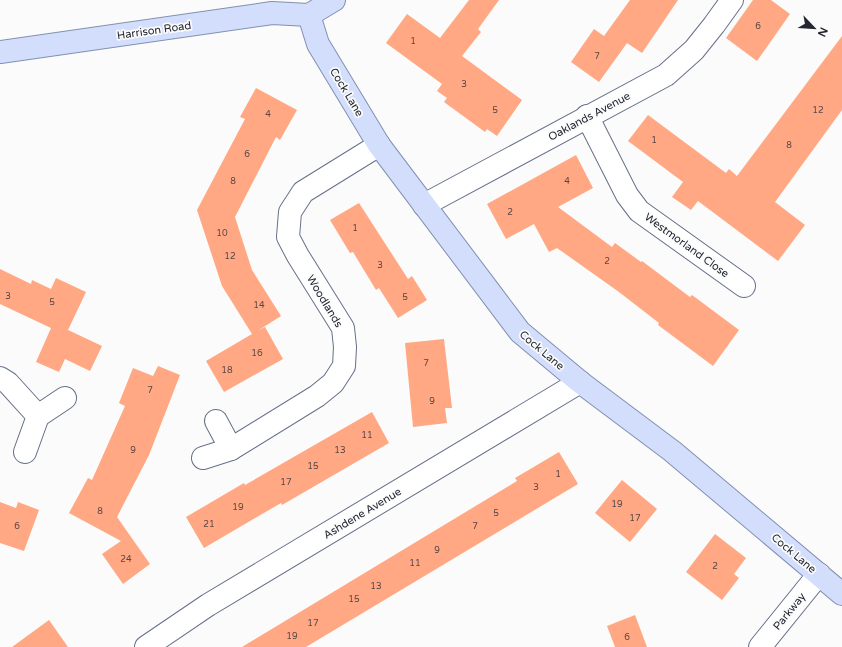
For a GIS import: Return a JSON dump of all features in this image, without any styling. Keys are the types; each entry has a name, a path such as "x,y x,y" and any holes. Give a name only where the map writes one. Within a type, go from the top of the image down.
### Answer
{"main road":[{"path":"309,15 334,0"},
{"name":"Harrison Road","path":"0,52 272,13 309,15"},
{"name":"Cock Lane","path":"309,15 318,44 379,145 520,332 580,382 672,451 842,594"}],"street":[{"name":"Oaklands Avenue","path":"424,205 666,74 694,50 732,0"},
{"name":"Westmorland Close","path":"587,116 627,194 639,211 744,286"},
{"name":"Woodlands","path":"203,458 230,449 317,396 333,383 344,366 345,346 343,328 298,256 288,237 290,212 303,192 379,145"},
{"path":"0,378 8,383 38,416"},
{"name":"Ashdene Avenue","path":"146,647 208,605 580,382"},
{"path":"25,452 38,416 65,398"},
{"path":"216,421 230,449"},
{"name":"Parkway","path":"760,647 819,574"}],"building":[{"path":"469,0 499,0 478,29 481,32 462,56 522,100 497,136 487,129 485,132 444,102 447,98 437,91 442,84 386,43 407,14 440,38"},
{"path":"630,0 678,0 642,53 627,43 599,82 571,62 594,29 604,36"},
{"path":"753,0 771,0 790,14 757,61 726,38"},
{"path":"842,36 842,110 775,202 805,225 778,261 698,201 691,210 672,197 683,182 628,141 648,115 726,173 729,169 737,176"},
{"path":"256,88 297,110 280,140 276,137 235,217 252,270 281,316 259,330 265,327 283,359 224,392 206,361 252,334 222,286 197,210 245,119 240,117"},
{"path":"576,155 593,188 558,207 612,247 615,243 690,297 692,295 739,330 713,366 658,325 659,323 619,292 557,248 549,252 534,224 506,239 487,204"},
{"path":"359,203 408,279 412,276 427,300 398,318 379,288 376,290 353,252 350,253 330,220"},
{"path":"0,269 31,284 32,280 51,289 56,278 86,292 68,330 102,346 90,371 65,359 59,372 36,362 51,328 0,304"},
{"path":"444,339 452,408 445,408 447,423 413,427 405,343"},
{"path":"158,366 180,375 149,455 117,517 150,564 123,584 102,554 121,541 69,513 88,478 92,480 125,406 119,403 133,368 153,376"},
{"path":"372,412 389,443 204,548 186,517"},
{"path":"559,452 578,484 306,647 242,647 517,481 515,478"},
{"path":"622,480 657,509 630,542 595,513"},
{"path":"0,502 16,508 18,502 39,510 24,551 0,543"},
{"path":"715,534 746,558 734,574 739,578 722,600 686,572"},
{"path":"635,615 647,647 615,647 607,626"},
{"path":"49,620 68,647 12,647"}]}
